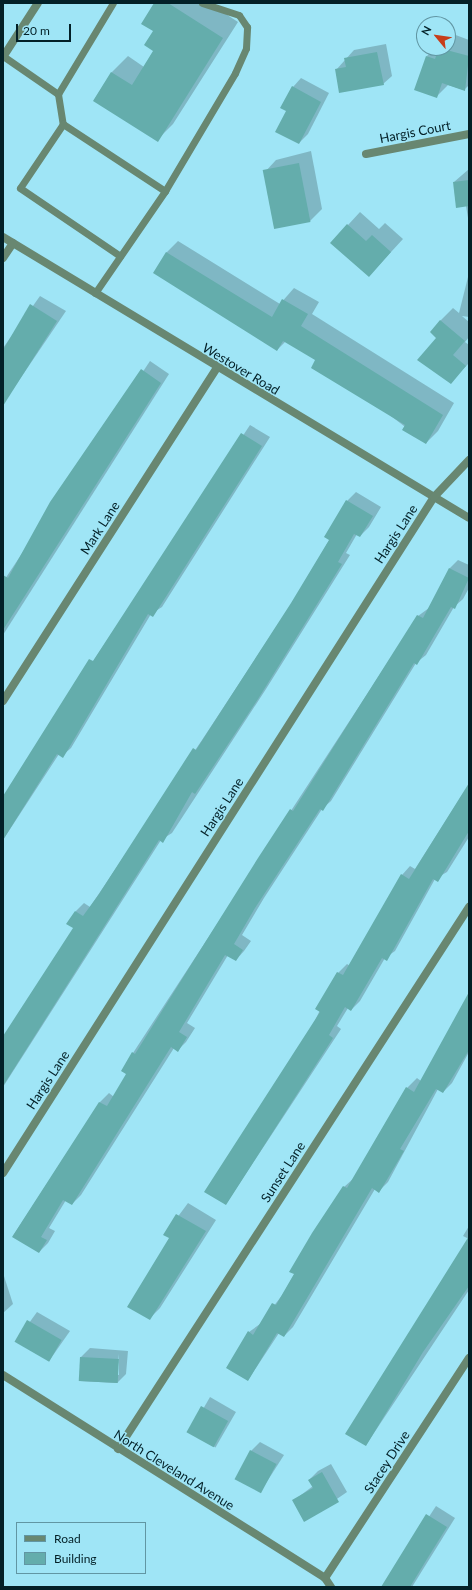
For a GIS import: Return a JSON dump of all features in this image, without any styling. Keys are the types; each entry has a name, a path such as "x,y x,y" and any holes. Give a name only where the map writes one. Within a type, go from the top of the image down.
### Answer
{"street":[{"path":"3,57 38,3"},
{"name":"Hargis Court","path":"366,154 469,134"},
{"name":"Westover Road","path":"3,237 217,368 469,518"},
{"path":"3,258 13,243"},
{"name":"Mark Lane","path":"3,701 217,368"},
{"name":"Hargis Lane","path":"3,1173 434,497 469,460"},
{"name":"Sunset Lane","path":"118,1449 469,907"},
{"name":"Stacey Drive","path":"325,1578 469,1358"},
{"name":"North Cleveland Avenue","path":"3,1375 118,1449 325,1578 331,1587"}],"lane":[{"path":"113,3 58,94 63,124 20,188 120,256"},
{"path":"95,294 165,191 235,73 246,48 247,27 239,15 228,8 202,3"},
{"path":"3,57 58,94"},
{"path":"63,124 165,191"}],"building":[{"path":"154,3 168,3 223,38 158,142 93,101 111,72 132,85 153,51 144,45 153,31 141,24"},
{"path":"377,52 384,85 339,93 335,69 346,67 344,58"},
{"path":"456,53 469,56 465,91 442,83 437,98 414,90 426,56 435,59 436,56 456,56"},
{"path":"292,86 321,102 299,144 275,132 286,111 280,108"},
{"path":"299,163 310,222 274,229 263,170"},
{"path":"469,180 469,206 456,208 453,182"},
{"path":"347,224 366,241 372,235 391,252 369,277 330,243"},
{"path":"166,252 272,317 282,299 308,314 301,326 443,415 426,444 402,430 405,425 311,368 315,360 283,341 277,351 153,273"},
{"path":"30,304 57,321 3,406 3,350"},
{"path":"440,320 465,341 453,355 466,366 451,384 417,360 436,338 430,332"},
{"path":"141,369 161,383 3,630 3,575 8,578 50,502"},
{"path":"241,433 262,446 153,617 148,614 63,758 57,754 3,840 3,796 89,659 93,661"},
{"path":"346,500 373,516 360,537 354,534 338,562 342,564 258,699 195,794 192,792 163,843 159,840 3,1086 3,1036 73,928 66,924 75,911 83,916 99,894 193,748 196,750 291,603 329,540 324,537"},
{"path":"449,568 469,578 455,609 451,607 417,665 414,663 323,811 320,809 255,908 234,944 243,950 236,961 225,955 179,1032 187,1037 178,1052 171,1047 72,1205 63,1200 41,1237 47,1240 39,1253 12,1237 99,1102 107,1106 126,1074 121,1071 132,1052 135,1054 258,858 290,809 293,811 417,615 423,618"},
{"path":"469,783 469,831 438,882 433,879 387,961 382,958 351,1011 345,1007 329,1035 333,1038 226,1205 204,1192 320,1012 315,1009 337,972 343,975 401,874 409,879"},
{"path":"469,992 469,1050 443,1093 436,1089 400,1149 404,1151 379,1193 372,1188 284,1337 277,1333 248,1381 226,1368 248,1331 253,1335 272,1303 276,1305 294,1274 289,1272 312,1233 343,1186 347,1188 406,1087 414,1092"},
{"path":"176,1214 206,1231 150,1320 127,1307 169,1238 163,1235"},
{"path":"469,1236 469,1286 423,1352 366,1446 345,1434"},
{"path":"27,1320 62,1340 49,1362 14,1342"},
{"path":"80,1357 119,1359 118,1383 79,1381"},
{"path":"201,1406 228,1421 214,1447 186,1432"},
{"path":"250,1450 276,1464 261,1493 235,1479"},
{"path":"322,1472 339,1502 304,1522 292,1500 313,1488 308,1480"},
{"path":"426,1514 447,1527 410,1587 381,1587"}]}
